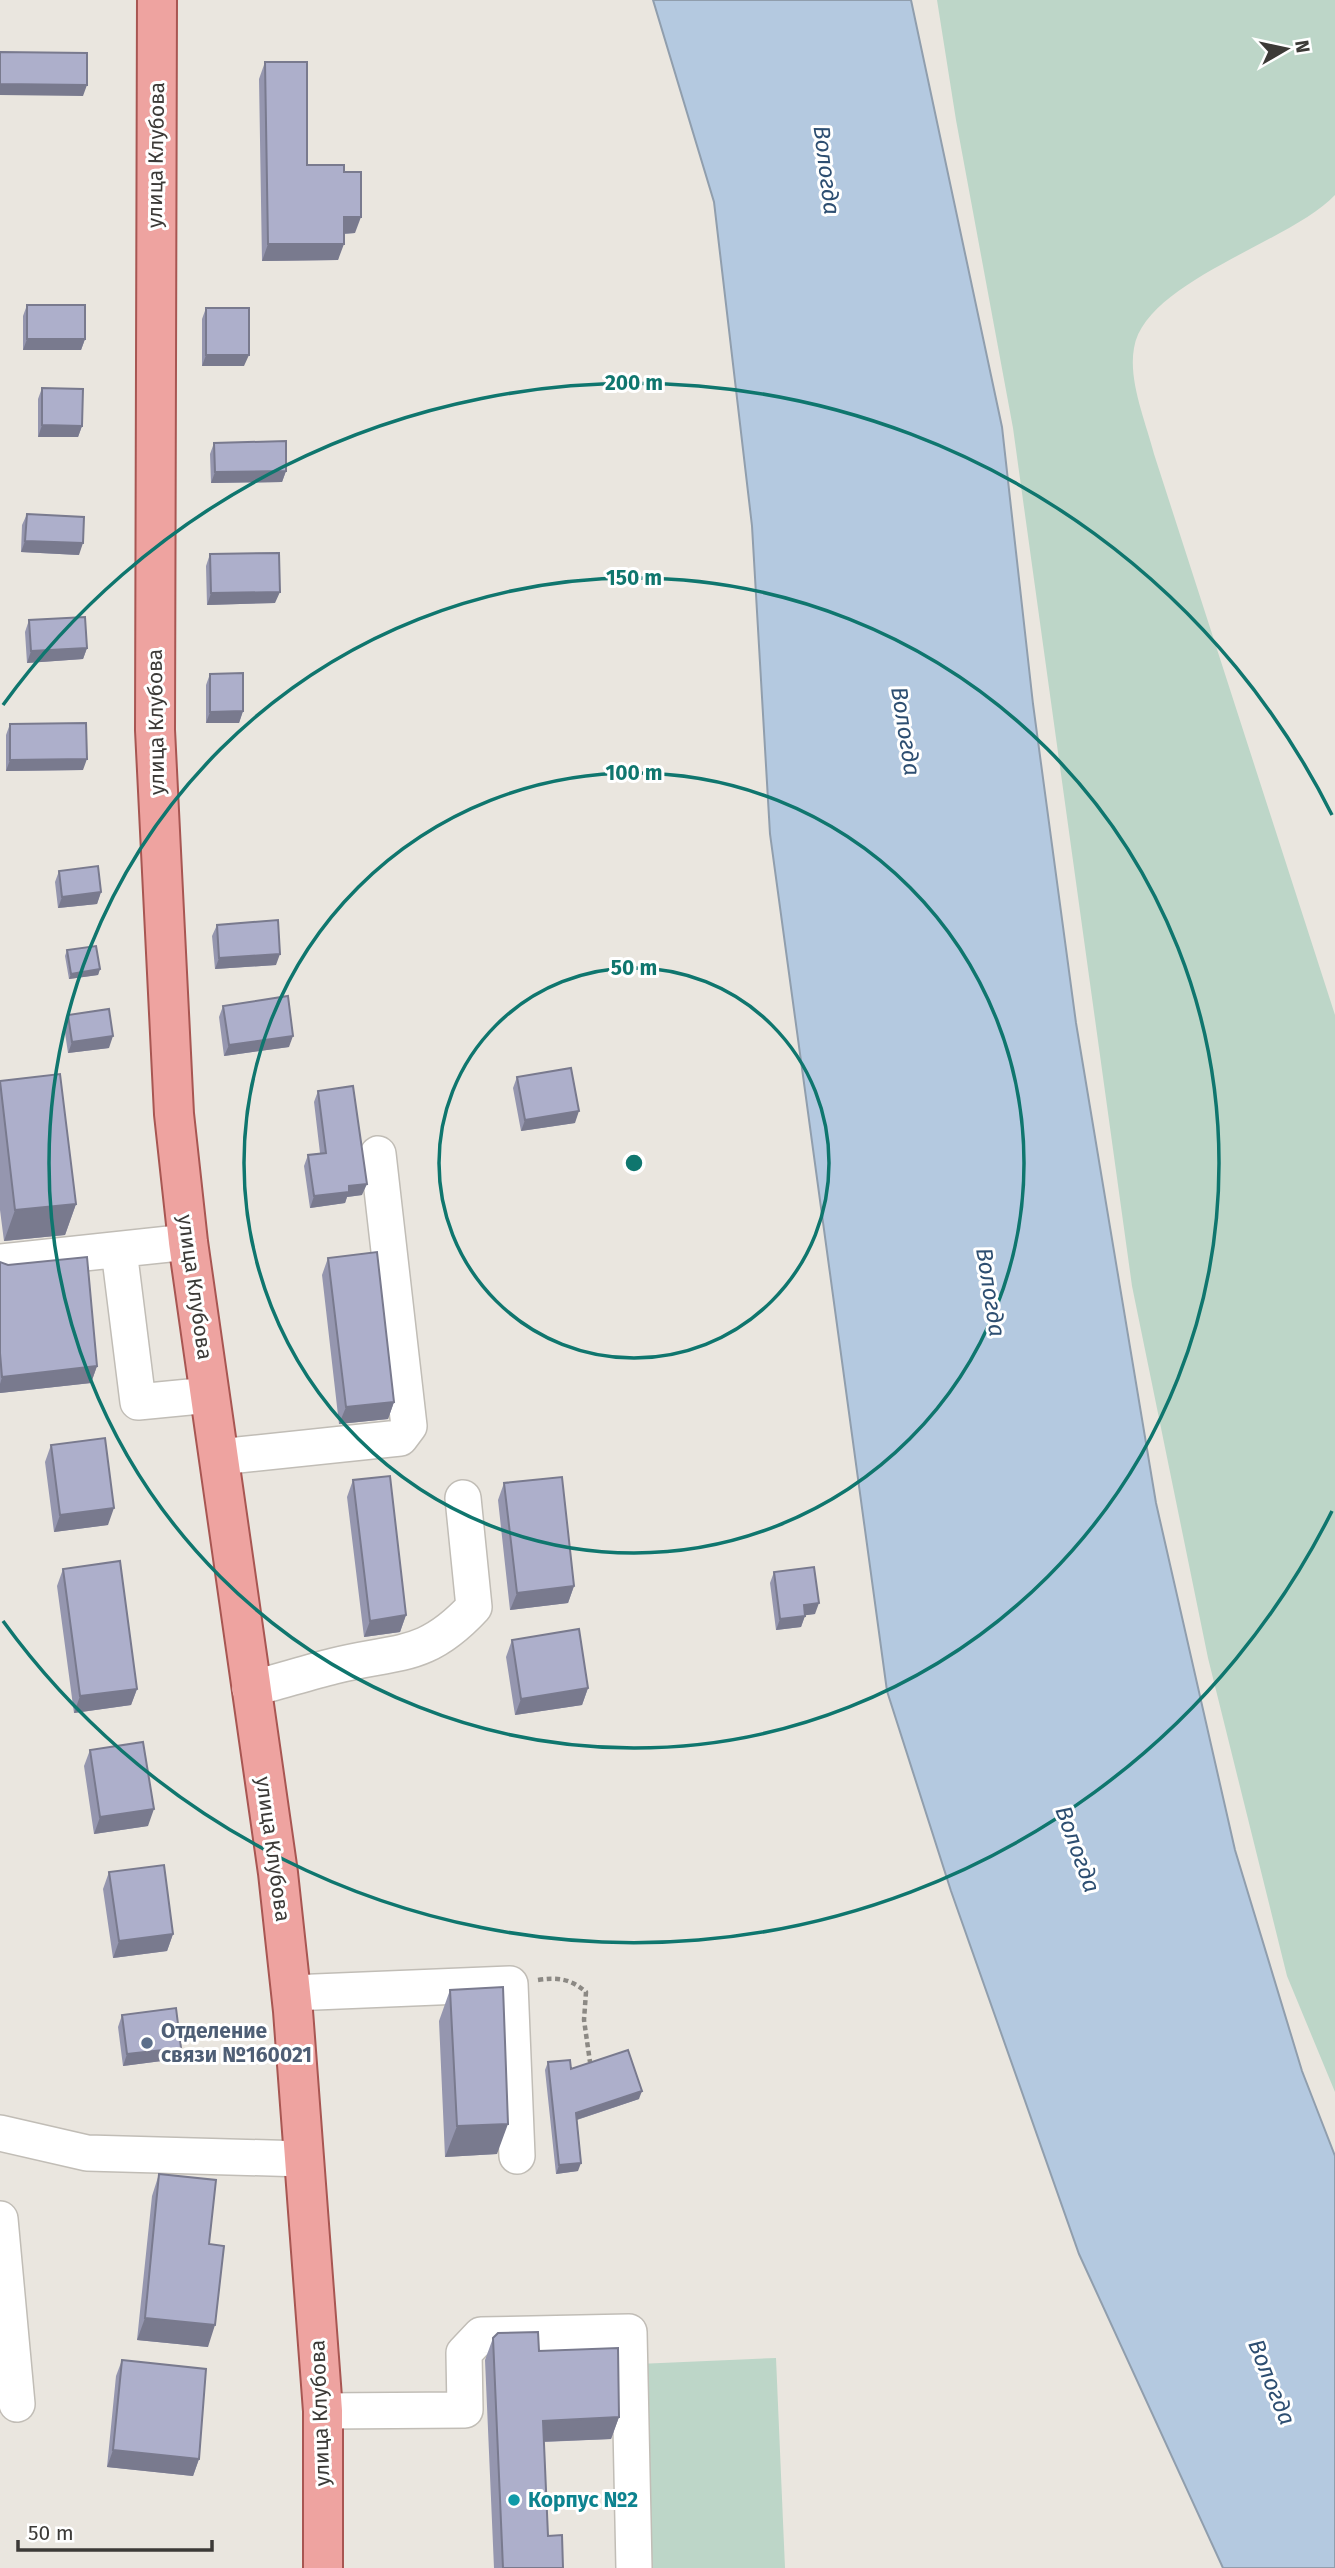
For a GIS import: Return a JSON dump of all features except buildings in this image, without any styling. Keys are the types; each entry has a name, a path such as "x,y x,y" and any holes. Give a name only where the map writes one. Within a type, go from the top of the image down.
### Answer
{"main road":[{"name":"улица Клубова","path":"157,0 155,730 174,1114 188,1242 278,1873 323,2411 323,2568"}],"lane":[{"path":"219,1457 400,1438 409,1426 378,1154"},
{"path":"0,1262 188,1242"},
{"path":"119,1250 138,1402 210,1395"},
{"path":"250,1689 336,1666 403,1653 429,1645 452,1632 474,1607 463,1498"},
{"path":"290,1993 510,1984 517,2156"},
{"path":"3,2140 87,2153 304,2159"},
{"path":"0,2219 17,2404"},
{"path":"323,2411 465,2410 464,2353 481,2335 629,2332 634,2568"}],"path":[{"path":"510,1984 554,1977 574,1982 586,1992 584,2020 590,2062"}],"green space":[{"path":"937,0 1335,0 1335,195 1287,229 1222,264 1164,302 1144,324 1134,348 1133,374 1154,454 1335,1015 1335,2092 1287,1976 1208,1658 1132,1286 1013,428 956,120"},
{"path":"776,2358 785,2568 647,2568 638,2364"}],"water":[{"name":"Вологда","path":"653,0 911,0 1002,427 1033,704 1076,1023 1156,1503 1235,1850 1302,2071 1335,2156 1335,2568 1223,2568 1079,2254 951,1891 887,1691 770,834 752,526 714,202"}],"place":[{"name":"Отделение связи №160021","path":"147,2043"},
{"name":"Корпус №2","path":"514,2500"}]}
